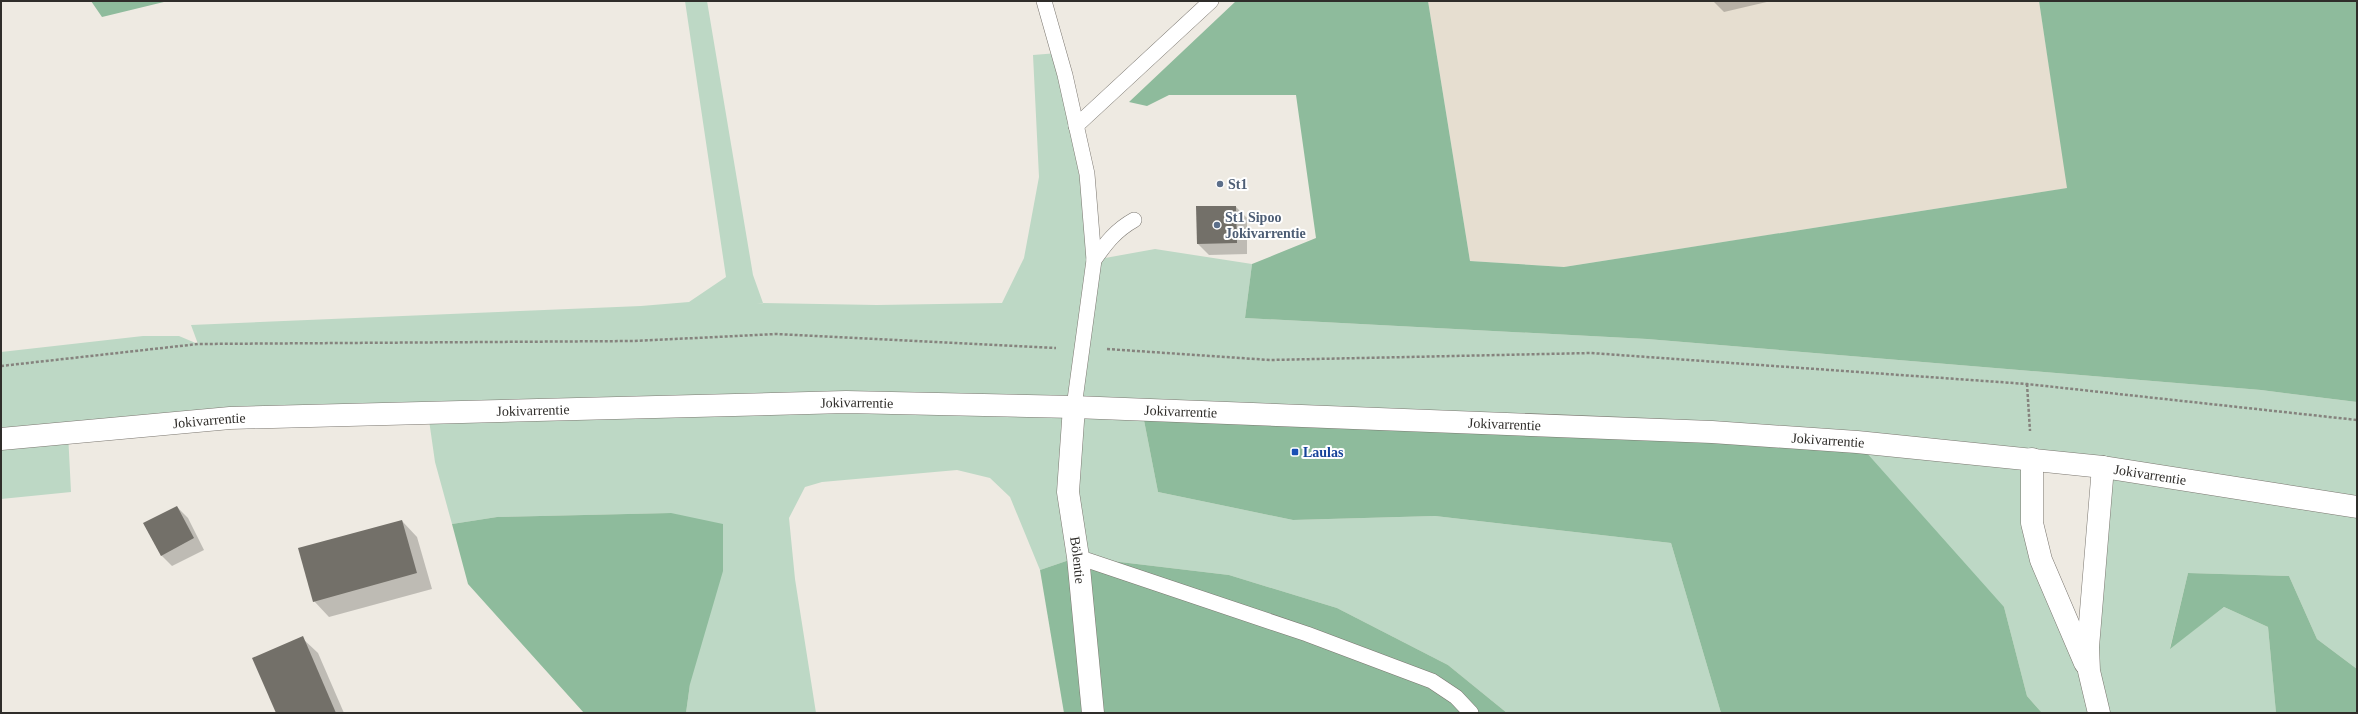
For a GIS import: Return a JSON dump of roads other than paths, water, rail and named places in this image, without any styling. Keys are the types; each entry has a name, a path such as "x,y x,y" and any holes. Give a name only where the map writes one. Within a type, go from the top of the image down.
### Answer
{"street":[{"name":"Jokivarrentie","path":"1,439 230,418 846,402 1074,407 1712,432 1857,442 2103,467 2357,507"},
{"name":"Bölentie","path":"1074,407 1068,492 1078,557 1092,713"},
{"path":"2032,459 2032,523 2041,560 2089,671 2099,713"},
{"path":"2089,671 2088,647 2103,467"}],"lane":[{"path":"1044,1 1065,75 1087,174 1094,260 1074,407"},
{"path":"1076,126 1211,1"},
{"path":"1094,260 1120,228 1134,220"},
{"path":"1078,557 1307,634 1432,681 1456,697 1471,713"}],"place":[{"name":"St1","path":"1220,184"},
{"name":"St1 Sipoo Jokivarrentie","path":"1217,225"},
{"name":"Laulas","path":"1295,452"}]}
